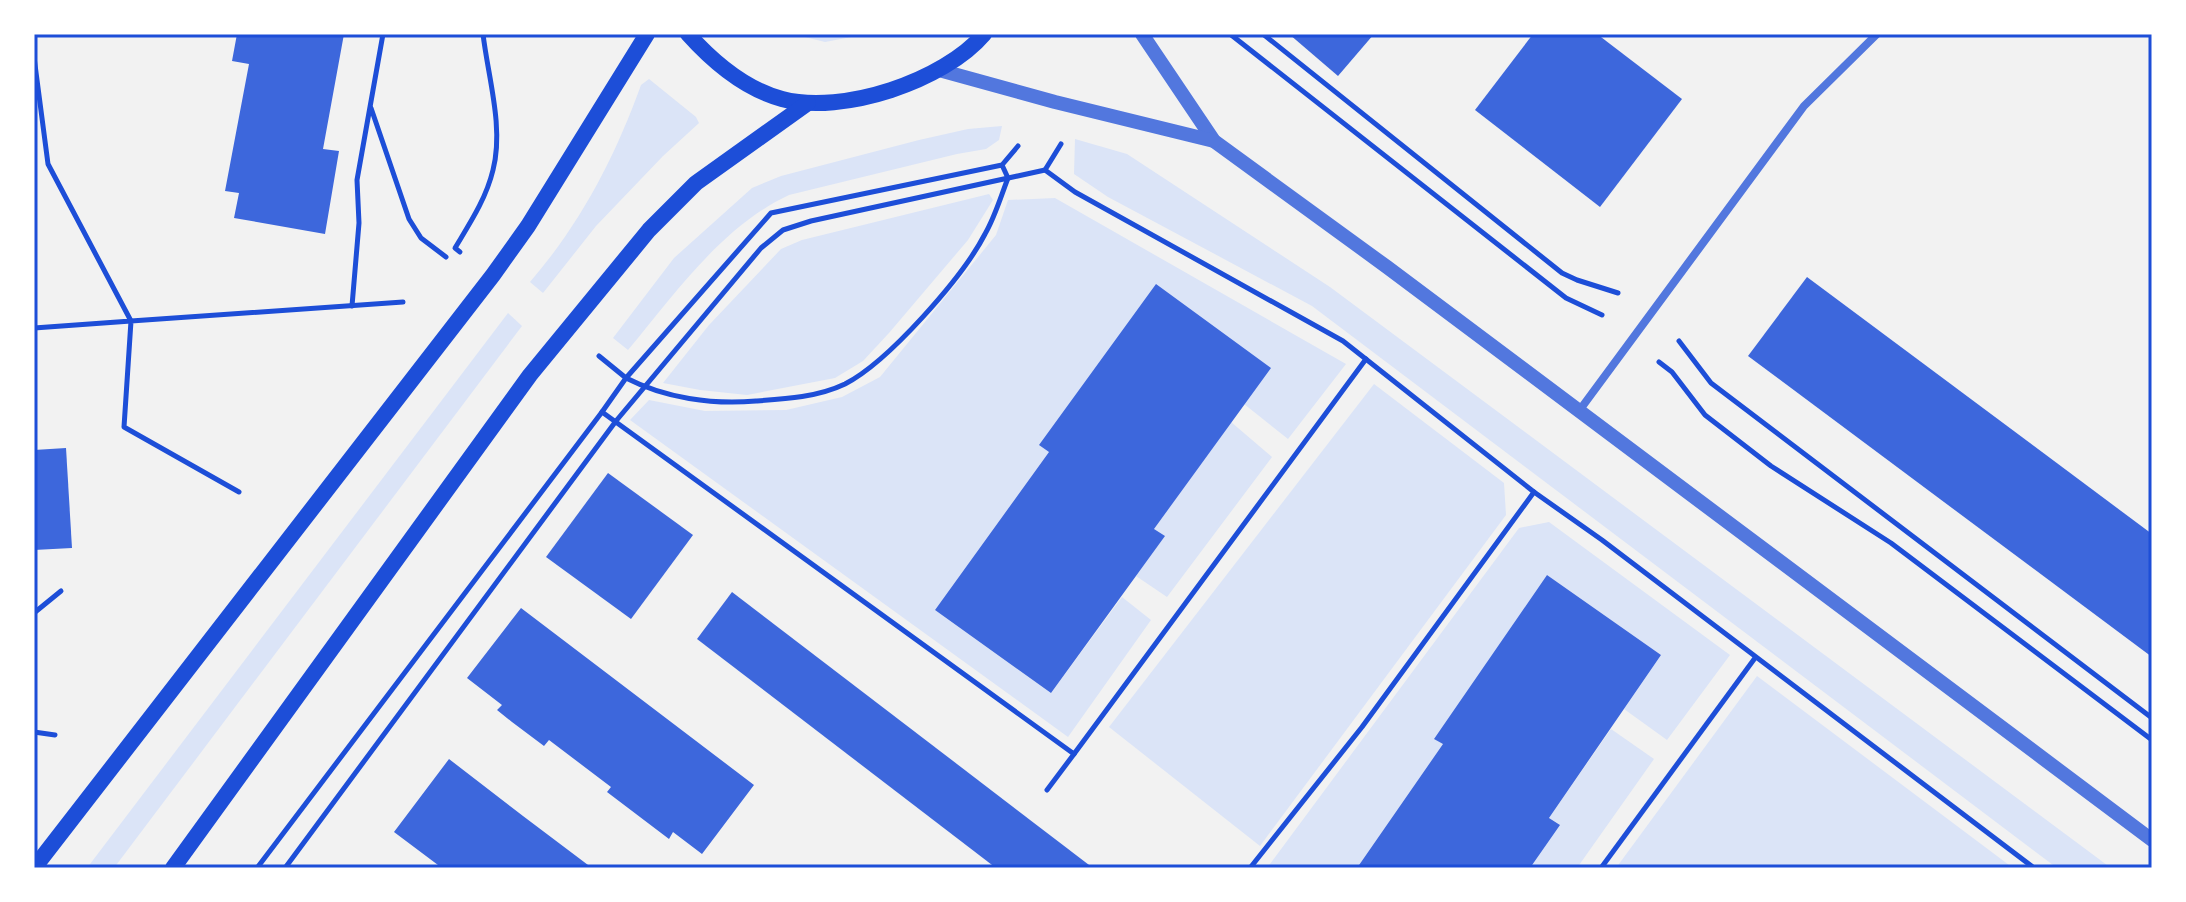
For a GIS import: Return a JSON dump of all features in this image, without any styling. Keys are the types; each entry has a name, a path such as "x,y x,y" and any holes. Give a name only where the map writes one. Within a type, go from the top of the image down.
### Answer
{"main road":[{"path":"34,868 493,275 528,226 647,34"},
{"path":"688,34 722,67 744,83 781,99 808,103 875,95 939,70 958,58 984,34"},
{"path":"173,868 530,375 649,230 696,183 808,103"}],"street":[{"path":"1142,34 1214,141 2152,840"},
{"path":"1579,411 1804,106 1877,34"},
{"path":"939,70 1214,141"}],"path":[{"path":"352,306 359,223 357,180 383,34"},
{"path":"483,34 497,128 494,169 479,209 455,248 493,275"},
{"path":"1230,34 1566,298 1597,311 1672,372 1705,415 1771,466 1891,543 2152,740"},
{"path":"1263,34 1562,273 1625,296 1672,331 1711,383 2152,718"},
{"path":"34,57 48,164 131,321 124,427 239,492"},
{"path":"370,106 409,219 421,238 446,257"},
{"path":"285,868 616,421 761,248 783,230 886,203 1045,170 1084,108"},
{"path":"257,868 626,378 771,213 1002,165 1018,146"},
{"path":"567,331 626,378 644,387 680,397 731,403 799,398 844,384 876,364 911,330 959,271 985,234 1008,178 1002,165"},
{"path":"1045,170 1075,192 1343,341 1534,492 1602,540 2034,868"},
{"path":"34,328 403,302"},
{"path":"1047,790 1366,359"},
{"path":"602,412 1074,754"},
{"path":"1250,868 1362,727 1534,492"},
{"path":"34,613 61,591"},
{"path":"1601,868 1755,658"},
{"path":"34,732 55,735"}],"shaded area":[{"path":"793,34 867,34 825,42"},
{"path":"649,79 696,117 699,123 596,226 543,293 530,282 581,213 620,138 641,85"},
{"path":"1002,126 999,140 986,149 789,195 764,209 721,243 628,350 613,338 674,258 752,188 781,176 919,140 968,129"},
{"path":"1075,139 1127,154 1330,287 2111,868 2057,868 1312,306 1108,197 1074,174"},
{"path":"989,194 993,200 968,240 863,361 835,378 747,395 663,383 709,325 781,249 802,240"},
{"path":"1055,198 1346,364 1288,439 1244,404 1040,445 1049,452 935,610 1051,693 1122,597 1151,620 1068,737 630,420 649,400 705,411 786,410 842,397 880,377 996,235 1008,200"},
{"path":"508,313 522,326 114,868 87,868"},
{"path":"1374,384 1504,483 1506,515 1260,846 1109,727"},
{"path":"1231,422 1272,457 1167,597 1136,576 1164,537 1154,529"},
{"path":"1549,522 1730,655 1667,740 1624,709 1661,655 1547,575 1435,739 1443,744 1357,868 1267,868 1519,528"},
{"path":"1757,676 2013,868 1616,868"},
{"path":"1611,729 1654,759 1577,868 1530,868 1559,824 1549,818"}],"building":[{"path":"237,34 344,34 323,149 339,151 325,234 234,218 239,193 225,191 249,64 232,61"},
{"path":"1289,34 1374,34 1338,76"},
{"path":"1533,34 1597,34 1682,99 1600,207 1475,110"},
{"path":"1807,277 2152,534 2152,657 1748,356"},
{"path":"1156,284 1271,368 1154,529 1165,536 1051,693 935,610 1049,452 1039,445"},
{"path":"66,448 72,548 34,550 34,450"},
{"path":"608,473 693,535 631,619 546,557"},
{"path":"1547,575 1661,655 1549,818 1560,825 1530,868 1357,868 1443,744 1434,739"},
{"path":"732,592 1093,868 996,868 697,639"},
{"path":"521,608 754,785 702,854 673,832 669,839 607,792 611,787 549,740 544,746 497,710 502,705 467,678"},
{"path":"449,759 592,868 442,868 394,832"}]}
